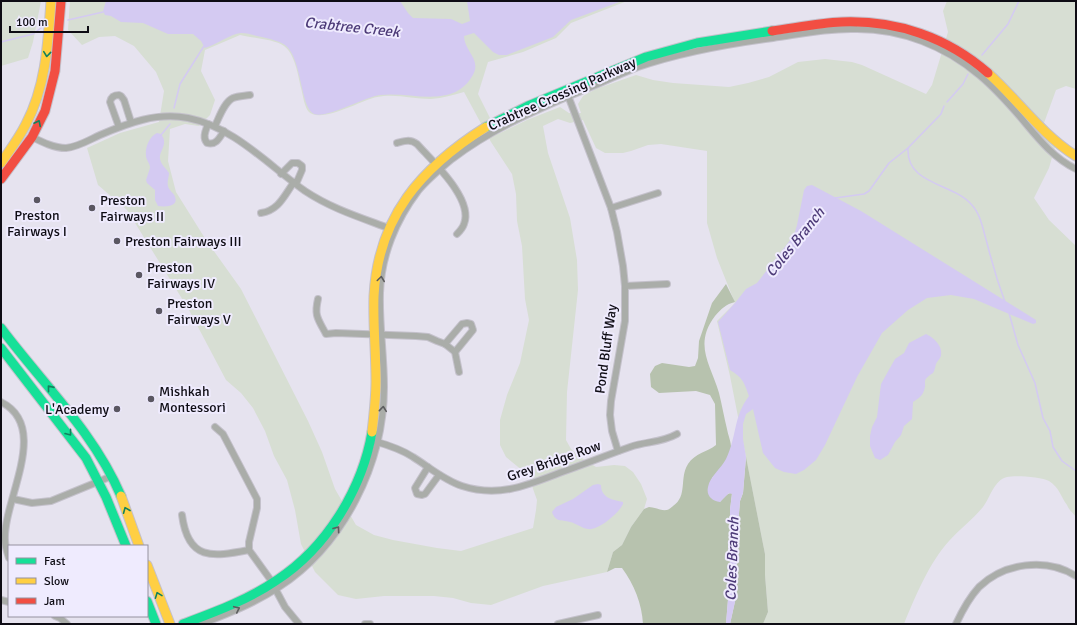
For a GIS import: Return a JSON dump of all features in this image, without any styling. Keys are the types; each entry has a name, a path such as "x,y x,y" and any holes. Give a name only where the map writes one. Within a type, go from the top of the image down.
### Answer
{"street":[{"path":"1,163 24,132 38,99 45,71 51,1"},
{"path":"1,179 32,136 45,111 54,79 58,56 61,1"},
{"name":"Crabtree Crossing Parkway","path":"567,93 646,57 672,49 704,42 824,23 856,22 890,25 909,29 947,44 974,61 994,78 1045,135 1076,156"},
{"name":"Crabtree Crossing Parkway","path":"201,624 236,610 274,586 311,550 337,518 356,483 373,441 378,334 373,299 375,273 379,258 392,229 396,214 410,193 466,140 516,111 638,67 700,49 738,42 833,30 858,28 878,30 907,36 927,43 966,64 993,87 1034,135 1051,152 1076,169"},
{"name":"Pond Bluff Way","path":"567,93 611,208 617,232 625,286 624,327 610,415 612,431 618,451"},
{"path":"119,127 110,102 114,96 119,95 123,98 131,122"},
{"path":"215,126 230,100 235,97 250,95"},
{"path":"32,136 49,145 67,148 80,145 131,122 171,116 186,117 215,126 224,131 281,174 316,198 350,214 392,229"},
{"path":"208,124 204,137 207,143 213,144 224,131"},
{"path":"397,143 407,140 417,144 455,186 463,204 465,221 457,234"},
{"path":"261,214 276,207 295,183 302,170 300,164 292,163 281,174"},
{"path":"611,208 658,193"},
{"path":"625,286 667,284"},
{"path":"318,299 316,316 326,334 378,334 428,337 445,344 455,352 459,372"},
{"path":"445,344 462,324 471,324 473,330 471,334 455,352"},
{"path":"1,328 80,425 112,476 140,545"},
{"path":"1,348 72,437 91,466 99,481 126,545"},
{"path":"1,402 20,420 25,436 22,458 7,525 5,539 8,553"},
{"path":"216,427 223,434 257,499 257,508 250,538 249,550 274,586 285,607 299,624"},
{"name":"Grey Bridge Row","path":"373,441 400,450 454,483 472,489 503,491 532,483 646,442 667,440 677,434"},
{"path":"428,467 416,484 415,488 417,494 425,494 439,475"},
{"path":"13,499 32,503 51,501 112,476"},
{"path":"182,515 186,535 192,544 202,551 211,555 222,555 249,550"},
{"path":"956,624 975,592 986,581 1000,572 1026,565 1042,565 1059,568 1076,576"},
{"path":"148,569 170,624"},
{"name":"Crabtree Crossing Parkway","path":"183,624 274,586"},
{"path":"148,604 156,624"},
{"path":"558,624 598,615"},
{"path":"58,617 67,624"},
{"path":"365,624 370,624"}],"shaded area":[{"path":"1,1 41,1 33,42 28,58 1,66"},
{"path":"70,1 627,1 571,23 556,38 523,52 488,62 478,94 498,134 527,120 560,107 569,113 581,113 578,104 583,96 596,89 636,75 653,80 673,83 729,87 769,77 798,62 825,59 852,62 862,65 926,94 932,85 948,32 943,11 947,1 1076,1 1076,89 1066,86 1056,90 1044,123 1057,140 1049,168 1034,198 1049,220 1076,246 1076,517 1058,489 1049,481 1041,478 1016,476 1007,477 996,485 983,507 953,537 935,559 923,581 904,624 763,624 768,612 765,554 730,376 717,321 735,303 717,258 707,223 707,151 661,144 648,145 623,153 605,153 596,148 583,120 570,123 558,119 543,126 548,153 570,218 577,260 578,290 567,392 566,440 571,449 580,457 596,467 614,465 625,466 633,472 641,484 647,499 644,509 631,527 622,545 613,552 607,572 543,586 491,605 434,596 384,596 356,599 338,595 315,572 301,544 295,510 287,480 274,456 265,431 253,408 241,393 226,380 189,310 127,210 98,185 87,148 120,133 159,122 164,91 156,72 134,46 115,36 99,37 82,45 68,30","holes":["240,35 275,42 284,46 288,50 296,65 306,106 308,111 314,115 331,114 377,97 397,96 431,99 464,92 491,142 512,174 516,194 517,221 522,246 525,299 529,320 520,363 507,395 500,420 500,445 506,457 528,475 537,500 533,528 461,551 393,540 374,535 356,525 335,489 322,452 308,421 241,289 206,240 176,192 168,161 170,129 185,124 199,126 210,115 215,100 201,71 205,50"]}],"green space":[{"path":"726,284 735,302 724,307 715,316 705,336 704,346 708,364 719,393 731,448 726,462 712,478 720,502 724,497 732,493 730,510 730,575 726,624 643,624 639,602 634,587 622,568 615,568 607,572 613,552 622,545 631,527 644,509 649,507 667,510 678,502 682,492 685,469 688,464 694,457 716,445 715,404 710,395 696,391 659,393 651,387 650,374 655,366 662,363 689,367 695,366 698,358 699,341 712,303"},
{"path":"746,457 765,554 768,612 763,624 730,624 736,597 737,538"}],"water":[{"name":"Crabtree Creek","path":"106,1 400,1 413,18 451,19 462,24 470,21 467,1 622,1 571,20 553,37 507,55 499,55 493,52 474,33 464,36 467,47 474,61 474,72 463,87 453,93 429,97 392,94 380,95 336,111 320,115 314,114 309,110 295,60 291,51 285,45 277,41 241,33 232,35 214,45 205,48 201,41 193,34 168,34 143,23 121,22 111,16 105,15 103,11"},
{"path":"157,133 161,134 164,141 160,159 162,165 169,173 168,186 176,200 173,205 170,206 158,206 155,200 155,190 147,183 146,180 150,168 146,157 147,146 152,137"},
{"path":"812,185 861,211 1036,320 1036,323 1033,324 974,299 951,295 927,298 908,310 882,333 857,377 825,445 816,460 804,470 796,474 784,472 775,468 763,453 753,409 746,414 743,424 743,439 746,457 737,538 736,597 730,624 726,624 730,575 730,510 732,494 729,493 720,502 710,498 708,490 711,479 726,459 740,412 749,396 746,387 738,375 730,370 718,322 746,289 757,283 794,235 804,190 807,186"},
{"path":"926,334 932,337 939,345 941,352 940,357 936,364 935,370 925,380 925,389 922,394 913,402 912,419 904,426 901,435 895,442 888,455 880,460 875,458 870,446 870,436 872,427 877,417 881,384 895,359 904,353 909,343"},
{"path":"593,485 601,485 605,496 623,502 621,508 608,521 592,529 588,529 555,518 552,512 556,507 573,499"}],"waterway":[{"name":"Coles Branch","path":"982,55 1008,24 1019,1"},
{"path":"68,20 103,12"},
{"path":"1,42 33,34 41,28"},
{"path":"174,108 180,84 204,46"},
{"name":"Coles Branch","path":"947,102 963,84 968,74"},
{"name":"Coles Branch","path":"835,198 864,194 869,191 889,163 908,148 941,114 944,106"},
{"path":"161,135 170,124"},
{"path":"908,148 909,160 914,169 932,182 963,197 977,212 1005,302"},
{"path":"1009,313 1018,345 1035,383 1043,418 1050,431 1053,447 1062,461 1076,471"}],"traffic: fast":[{"path":"486,127 528,106 646,57 697,43 772,31"},
{"path":"1,328 82,429 97,450 121,496"},
{"path":"1,348 86,458 106,497 126,545"},
{"path":"183,624 255,594 295,567 311,552 339,516 350,496 360,475 372,432"},
{"path":"148,604 156,624"}],"traffic: slow":[{"path":"1,163 23,129 33,110 38,95 45,64 51,1"},
{"path":"988,73 1052,138 1076,156"},
{"path":"372,432 376,387 374,296 377,268 384,242 394,219 407,197 423,178 442,160 486,127"},
{"path":"121,496 139,545"},
{"path":"148,568 170,624"}],"traffic: jam":[{"path":"1,179 32,137 45,111 55,71 61,1"},
{"path":"772,31 815,24 842,22 882,24 920,33 938,41 972,60 988,73"}],"place":[{"name":"Preston Fairways I","path":"37,200"},
{"name":"Preston Fairways II","path":"92,208"},
{"name":"Preston Fairways III","path":"117,241"},
{"name":"Preston Fairways IV","path":"139,275"},
{"name":"Preston Fairways V","path":"159,311"},
{"name":"Mishkah Montessori","path":"151,399"},
{"name":"L'Academy","path":"117,409"}]}
